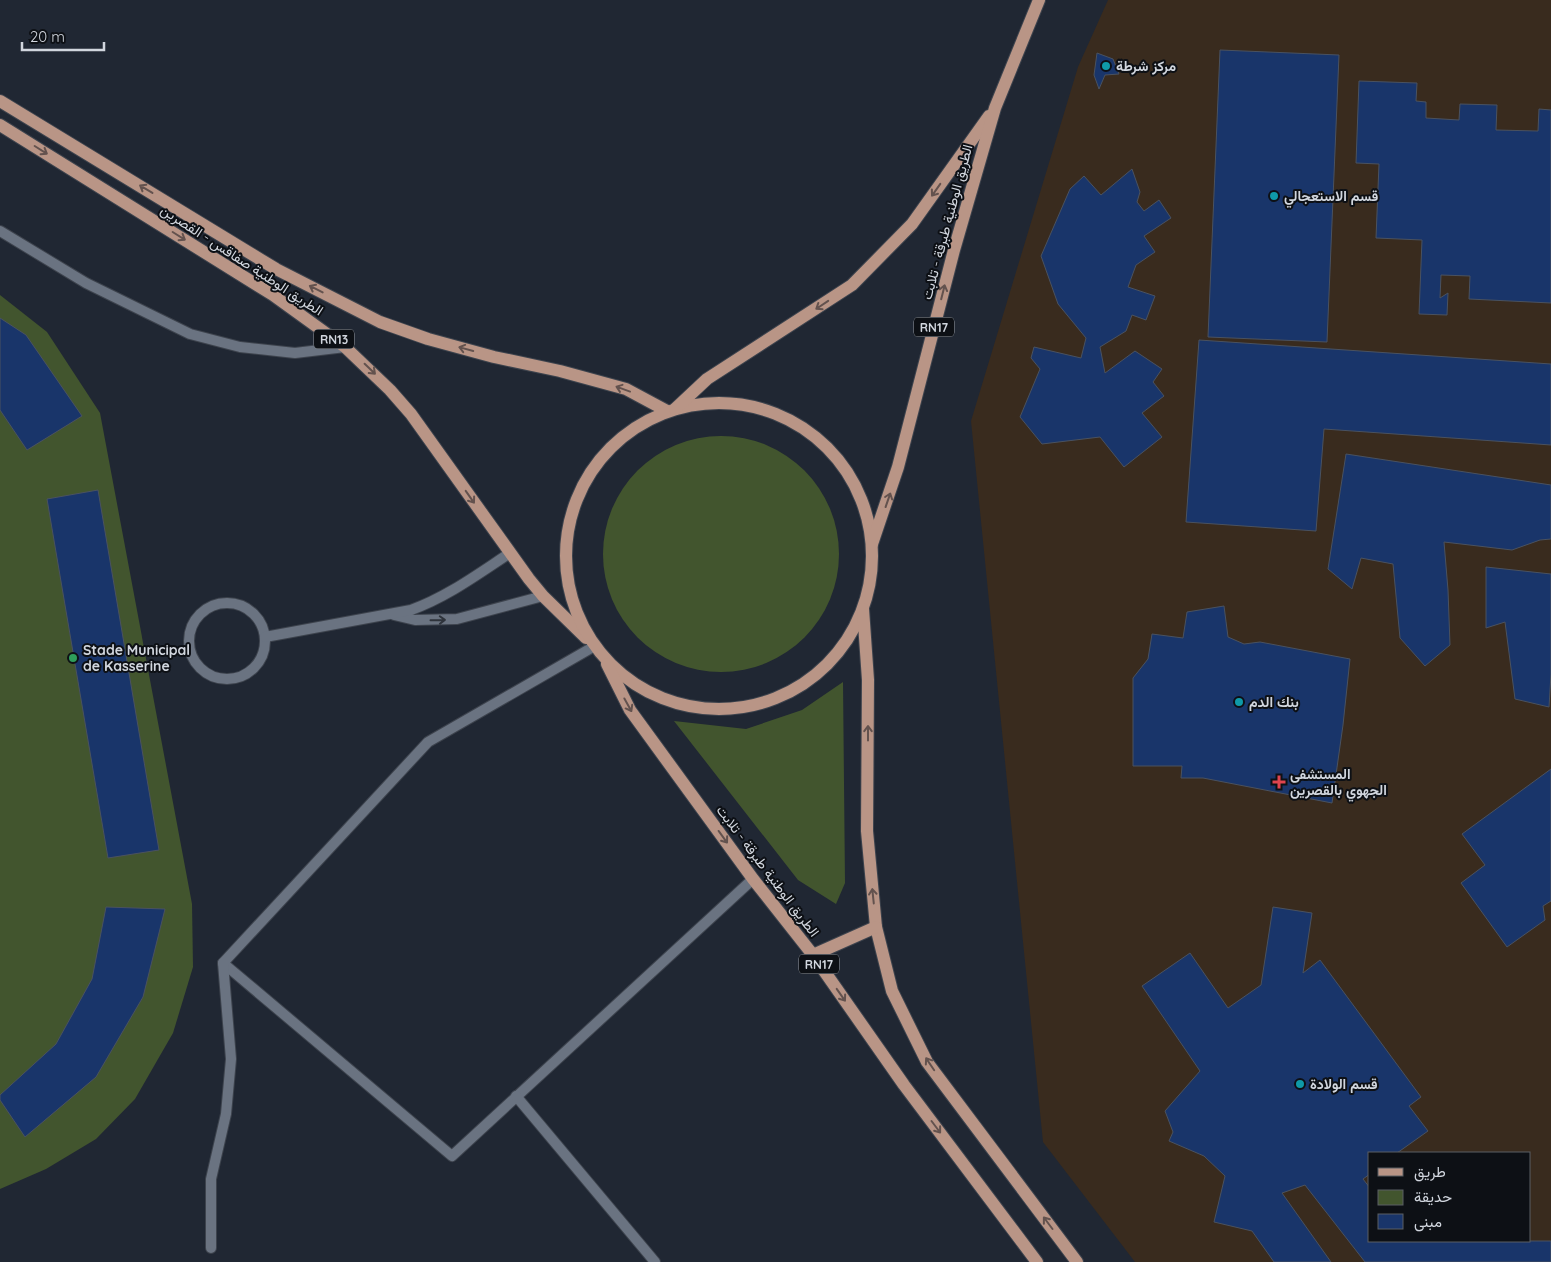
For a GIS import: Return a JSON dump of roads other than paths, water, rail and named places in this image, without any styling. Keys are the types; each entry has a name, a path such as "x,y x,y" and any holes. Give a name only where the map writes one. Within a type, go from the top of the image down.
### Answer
{"main road":[{"name":"الطريق الوطنية طبرقة - تلابت","path":"872,546 898,468 954,250 995,108 1039,0"},
{"name":"الطريق الوطنية صفاقس - القصرين","path":"0,101 276,269 380,322 428,339 494,357 560,371 626,389 671,410"},
{"name":"الطريق الوطنية طبرقة - تلابت","path":"671,410 707,379 852,284 912,224 995,108"},
{"name":"الطريق الوطنية صفاقس - القصرين","path":"0,125 273,295 345,347 390,390 411,414 543,596 590,643 606,662"},
{"path":"590,643 572,596 567,551 575,505 593,466 626,433 671,410 720,402 765,410 806,430 840,462 862,501 872,546 871,578 863,609 837,654 798,688 749,707 697,709 648,693 606,662"},
{"path":"863,609 868,680 867,831 876,927 892,991 927,1062 1077,1262"},
{"name":"الطريق الوطنية طبرقة - تلابت","path":"606,662 630,710 813,955 904,1085 1037,1262"},
{"path":"813,955 876,927"}],"street":[{"path":"0,231 86,283 190,334 240,347 295,353 345,347"},
{"path":"266,637 411,610 431,603 510,553"},
{"path":"390,615 415,620 457,619 543,596"},
{"path":"223,603 246,607 256,615 266,637 265,649 261,660 254,670 243,676 231,679 218,678 206,673 196,664 190,652 189,639 192,626 199,615 210,607 223,603"},
{"path":"211,1248 211,1179 226,1114 231,1059 223,963 428,742 590,643"},
{"path":"223,963 452,1156 754,878"},
{"path":"516,1096 655,1262"}],"place":[{"name":"مركز شرطة","path":"1106,66"},
{"name":"قسم الاستعجالي","path":"1274,196"},
{"name":"Stade Municipal de Kasserine","path":"73,658"},
{"name":"بنك الدم","path":"1239,702"},
{"name":"المستشفى الجهوي بالقصرين","path":"1279,782"},
{"name":"قسم الولادة","path":"1300,1084"}]}
